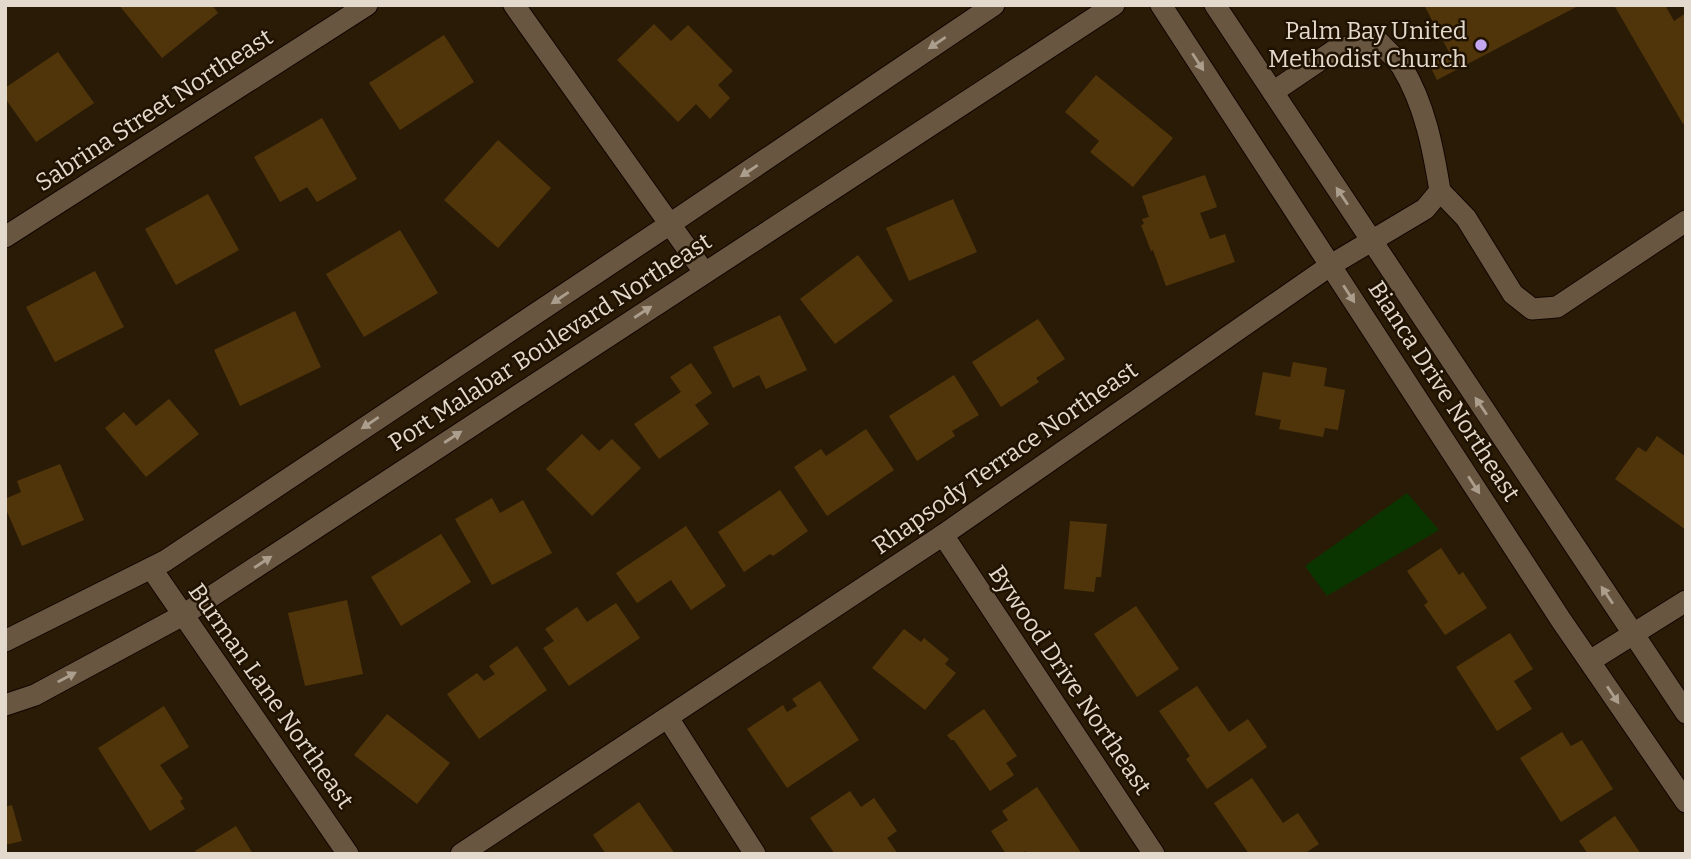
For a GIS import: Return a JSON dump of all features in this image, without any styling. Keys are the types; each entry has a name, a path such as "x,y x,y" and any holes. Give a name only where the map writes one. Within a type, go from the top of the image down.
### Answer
{"street":[{"name":"Sabrina Street Northeast","path":"5,237 367,5"},
{"path":"514,5 704,272"},
{"name":"Port Malabar Boulevard Northeast","path":"5,641 165,561 994,5"},
{"name":"Port Malabar Boulevard Northeast","path":"5,705 35,695 183,615 1114,5"},
{"name":"Bianca Drive Northeast","path":"1161,5 1590,661 1686,802"},
{"name":"Bianca Drive Northeast","path":"1215,5 1686,713"},
{"path":"1273,92 1335,50 1380,43 1401,66 1422,107 1440,191 1466,218 1513,294 1532,309 1557,307 1686,221"},
{"name":"Rhapsody Terrace Northeast","path":"461,854 943,535 1331,265 1425,209 1440,191"},
{"name":"Bywood Drive Northeast","path":"943,535 1154,854"},
{"name":"Burman Lane Northeast","path":"151,568 348,854"},
{"path":"1590,661 1686,601"},
{"path":"668,718 755,854"}],"green space":[{"path":"1407,493 1439,530 1327,596 1305,566"}],"building":[{"path":"119,5 212,5 218,13 162,58"},
{"name":"Palm Bay United Methodist Church","path":"1424,5 1580,5 1437,80 1429,64 1450,54"},
{"path":"1614,5 1665,5 1674,21 1686,13 1686,122 1683,124"},
{"path":"654,24 671,41 688,25 733,71 718,85 730,98 710,119 696,104 678,122 617,60"},
{"path":"444,35 474,82 400,130 369,83"},
{"path":"58,52 94,103 36,142 5,98 5,88"},
{"path":"1096,75 1173,138 1133,187 1090,152 1099,141 1065,112"},
{"path":"322,118 357,179 317,202 307,187 280,202 254,157"},
{"path":"498,140 551,188 498,248 444,200"},
{"path":"1205,175 1217,207 1200,213 1210,239 1225,234 1235,262 1166,286 1141,225 1144,224 1142,219 1149,217 1142,196"},
{"path":"208,194 239,250 176,285 145,229"},
{"path":"953,199 977,252 909,281 886,228"},
{"path":"400,230 438,293 364,337 326,274"},
{"path":"858,255 893,301 835,344 800,299"},
{"path":"95,271 124,327 55,362 26,307"},
{"path":"295,311 321,367 240,406 214,350"},
{"path":"780,315 807,370 766,389 759,375 733,388 713,347"},
{"path":"1038,319 1065,359 1036,378 1039,382 1001,407 972,362"},
{"path":"1293,362 1327,368 1324,386 1345,390 1338,430 1325,428 1323,437 1279,429 1281,420 1255,415 1263,372 1290,377"},
{"path":"691,363 712,393 695,405 709,424 659,459 634,424 681,392 670,377"},
{"path":"954,375 979,415 952,431 955,436 917,461 889,416"},
{"path":"169,399 199,434 146,477 105,428 124,412 136,426"},
{"path":"866,429 894,470 827,516 794,467 821,449 826,456"},
{"path":"582,434 599,451 612,439 641,468 592,516 546,469"},
{"path":"1657,436 1686,457 1686,530 1615,479 1638,447 1646,452"},
{"path":"60,464 84,520 22,546 5,507 5,499 21,492 17,481"},
{"path":"780,490 808,531 773,556 770,554 744,572 718,532"},
{"path":"492,498 500,513 523,500 552,553 492,585 455,519"},
{"path":"1070,521 1107,524 1101,577 1096,577 1094,592 1064,589"},
{"path":"686,526 726,586 691,610 671,580 637,603 616,573"},
{"path":"441,534 471,582 401,626 371,577"},
{"path":"1441,548 1459,575 1463,572 1487,608 1445,635 1424,605 1428,602 1407,571"},
{"path":"347,600 363,674 305,686 288,613"},
{"path":"616,603 640,638 569,686 543,648 554,641 545,629 577,607 587,622"},
{"path":"1136,606 1179,669 1137,697 1094,634"},
{"path":"904,629 921,642 924,638 949,659 945,664 956,673 925,710 872,668"},
{"path":"1510,633 1533,669 1514,681 1532,709 1497,731 1456,667"},
{"path":"517,646 547,690 479,739 447,694 477,673 484,681 495,674 489,666"},
{"path":"820,681 859,740 787,788 747,729 783,705 787,712 797,706 792,699"},
{"path":"1197,686 1229,732 1248,719 1267,747 1207,789 1186,759 1190,756 1159,711"},
{"path":"164,706 189,747 160,765 183,799 180,801 185,809 150,831 98,748"},
{"path":"984,709 1017,756 1006,763 1014,775 990,791 954,740 947,735"},
{"path":"387,714 450,763 417,804 354,755"},
{"path":"1562,732 1571,746 1582,740 1613,789 1561,822 1520,758"},
{"path":"1252,778 1283,823 1298,813 1319,844 1304,854 1249,854 1214,803"},
{"path":"1037,787 1082,854 1027,854 1025,851 1021,854 1006,854 991,831 1008,820 1002,811"},
{"path":"850,791 861,807 874,798 897,831 887,838 898,854 835,854 810,818"},
{"path":"639,802 675,854 606,854 593,835"},
{"path":"12,805 22,841 5,845 5,807"},
{"path":"1615,816 1641,854 1588,854 1579,841"},
{"path":"236,826 253,854 197,854 195,851"}],"place":[{"name":"Palm Bay United Methodist Church","path":"1481,45"}]}
